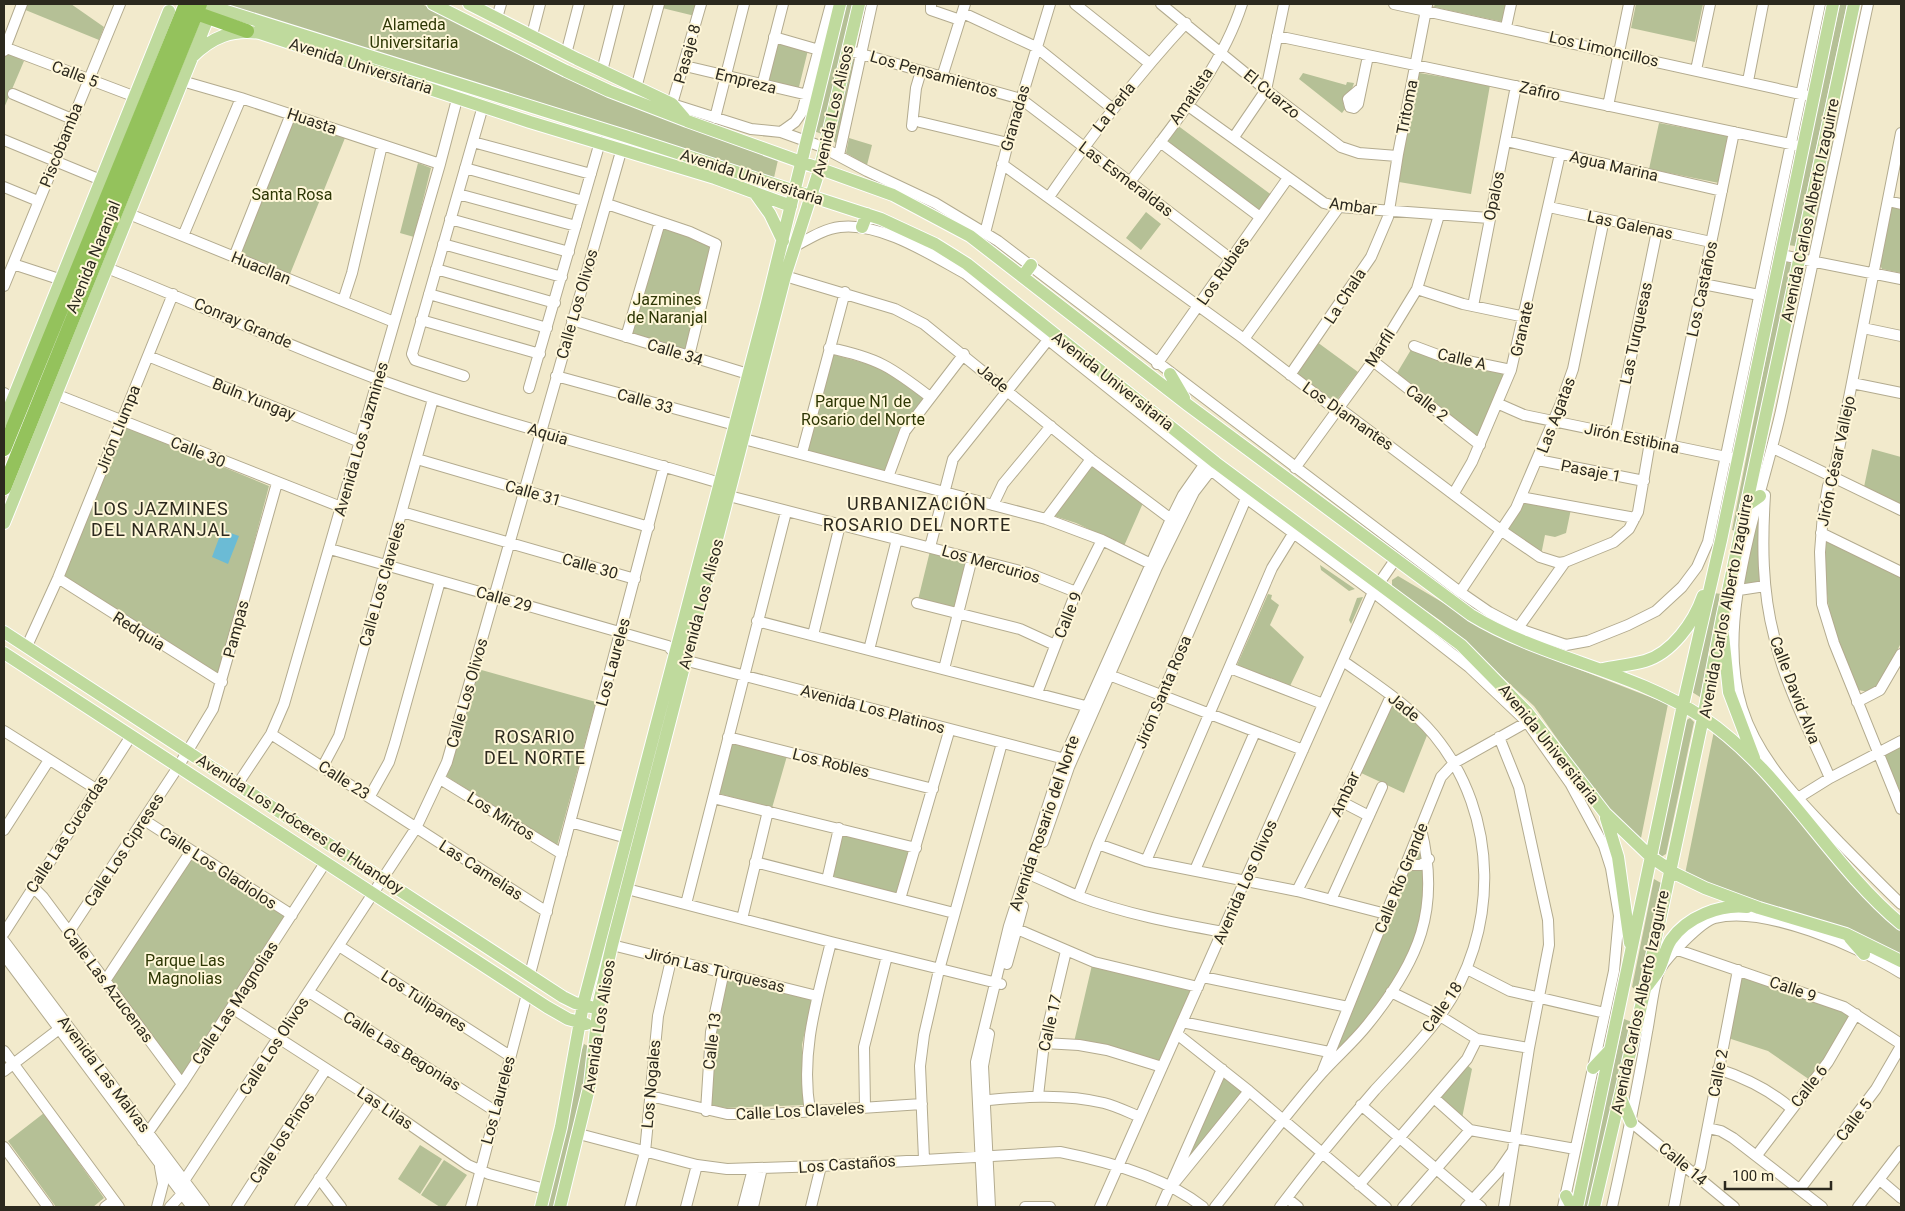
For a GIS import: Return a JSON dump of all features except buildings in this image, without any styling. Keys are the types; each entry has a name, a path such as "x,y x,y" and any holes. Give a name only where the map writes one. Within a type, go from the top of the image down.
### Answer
{"highway":[{"name":"Avenida Naranjal","path":"4,449 13,399 141,99 165,39 171,11 202,7 4,488"},
{"path":"202,7 247,31"}],"main road":[{"name":"Avenida Universitaria","path":"433,4 566,71 687,121 801,162 884,186 970,236 1188,405 1395,560 1489,626 1565,650 1682,705 1703,718 1755,760 1794,800 1873,898 1901,924"},
{"name":"Avenida Universitaria","path":"469,4 566,54 672,104"},
{"name":"Avenida Los Alisos","path":"764,338 793,191 840,4"},
{"name":"Avenida Los Alisos","path":"680,661 744,439 760,351 797,245 820,168 859,4"},
{"name":"Avenida Carlos Alberto Izaguirre","path":"1577,1207 1609,1051 1612,1015 1624,989 1682,705 1721,540 1833,4"},
{"name":"Avenida Carlos Alberto Izaguirre","path":"1594,1207 1638,1020 1854,4"},
{"name":"Avenida Universitaria","path":"202,7 371,62 457,98 622,148 791,206"},
{"name":"Avenida Naranjal","path":"4,523 192,57 202,7"},
{"name":"Avenida Universitaria","path":"192,57 210,41 222,35 247,31 461,84 867,214 911,232 950,253 1010,297 1051,337 1249,494 1376,588 1461,645 1527,712 1574,780 1651,857 1705,888 1759,908 1846,934 1901,961"},
{"name":"Avenida Naranjal","path":"5,414 13,399 102,180 141,99"},
{"path":"672,104 687,121"},
{"path":"655,159 686,156"},
{"path":"755,194 770,214 783,241"},
{"path":"862,228 867,214"},
{"path":"1023,276 1031,265"},
{"name":"Avenida Los Alisos","path":"560,1207 590,1084 599,1009 612,945 627,889 644,800 680,661 720,483 748,374 760,351"},
{"path":"1170,374 1188,405"},
{"path":"1746,506 1760,496"},
{"path":"1721,540 1730,547 1738,544"},
{"path":"1603,669 1645,661 1663,652 1680,636 1699,606 1715,565 1723,561 1729,563 1733,568"},
{"path":"1722,619 1729,692 1755,760"},
{"name":"Avenida Los Próceres de Huandoy","path":"4,632 563,996 583,1005 599,1009"},
{"name":"Avenida Los Próceres de Huandoy","path":"4,654 527,994 568,1019 596,1026"},
{"name":"Avenida Los Alisos","path":"541,1207 567,1101 583,1005 627,838 644,800"},
{"path":"1605,813 1618,857 1632,952"},
{"path":"1615,890 1624,900"},
{"path":"1624,989 1633,996 1644,991 1659,969 1664,952 1671,940 1695,919 1737,906 1759,908 1767,918"},
{"path":"1846,934 1864,954"},
{"path":"1653,946 1659,969"},
{"path":"1612,1015 1627,1013 1638,1020"},
{"path":"1593,1068 1609,1051"},
{"path":"1620,1096 1631,1122"}],"street":[{"path":"4,49 22,4"},
{"name":"Piscobamba","path":"4,286 120,4"},
{"path":"497,18 501,4"},
{"path":"532,35 540,4"},
{"path":"566,54 579,4"},
{"path":"602,71 619,4"},
{"path":"636,88 659,4"},
{"name":"Pasaje 8","path":"672,104 685,66 701,4"},
{"path":"715,118 744,4"},
{"path":"762,86 783,4"},
{"name":"Avenida Los Alisos","path":"781,132 795,122 802,112 808,96 831,4"},
{"name":"Avenida Los Alisos","path":"839,155 872,4"},
{"name":"Granadas","path":"985,233 1002,164 1050,4"},
{"path":"1075,4 1149,63"},
{"name":"El Cuarzo","path":"1160,4 1186,23 1266,90 1341,147 1359,152 1397,156"},
{"path":"1234,137 1266,90 1284,4"},
{"name":"Los Limoncillos","path":"1394,4 1427,7 1506,27 1814,97"},
{"path":"1506,27 1511,4"},
{"path":"1608,106 1628,4"},
{"path":"1696,70 1710,4"},
{"path":"1748,81 1763,4"},
{"name":"Avenida Carlos Alberto Izaguirre","path":"1565,650 1641,618 1666,603 1697,567 1708,542 1820,4"},
{"name":"Avenida Carlos Alberto Izaguirre","path":"1773,448 1868,4"},
{"name":"Amatista","path":"1130,182 1187,104 1221,52 1238,6"},
{"path":"931,7 963,12 1036,46 1113,109"},
{"name":"Tritoma","path":"1388,211 1414,66 1427,7"},
{"path":"942,77 963,12"},
{"name":"La Perla","path":"1049,197 1083,147 1149,63 1186,23"},
{"name":"Zafiro","path":"1277,36 1803,147"},
{"path":"774,37 819,50"},
{"name":"Calle 5","path":"4,49 141,99"},
{"name":"Los Pensamientos","path":"847,50 1021,99"},
{"path":"1361,88 1368,56"},
{"name":"Empreza","path":"685,66 808,96"},
{"path":"921,71 916,88 916,124 1008,143"},
{"name":"Huasta","path":"182,81 291,114 440,164"},
{"name":"Avenida Los Jazmines","path":"237,785 271,734 284,704 440,164 461,84"},
{"name":"Opalos","path":"1473,306 1516,86"},
{"path":"13,94 72,119"},
{"path":"183,236 241,98"},
{"name":"Las Esmeraldas","path":"1021,99 1231,259"},
{"name":"Avenida Universitaria","path":"672,104 751,129 781,132 825,148 839,155 884,186 935,203 985,233 1031,265 1170,374 1460,592 1489,612 1565,650"},
{"name":"Ambar","path":"1187,104 1234,137 1313,198 1339,207 1489,218"},
{"path":"464,376 412,358 421,320 483,106"},
{"path":"234,257 291,114"},
{"name":"Los Castaños","path":"1669,446 1734,132"},
{"name":"Jirón César Vallejo","path":"1901,133 1836,464 1828,486 1821,533 1820,589 1825,618 1878,754 1901,806"},
{"path":"4,140 102,180"},
{"name":"Agua Marina","path":"1506,141 1722,191"},
{"path":"473,142 591,174"},
{"path":"529,388 600,142"},
{"path":"1160,142 1260,217"},
{"path":"342,301 352,273 382,145"},
{"name":"Calle Los Olivos","path":"184,1181 280,1038 382,877 416,828 440,779 447,762 622,148"},
{"name":"Granate","path":"1454,493 1499,404 1512,370 1560,154"},
{"name":"Los Diamantes","path":"1002,164 1199,306 1332,406 1339,408 1502,530 1546,560 1566,562"},
{"path":"465,168 583,201"},
{"name":"Los Rubies","path":"1157,364 1288,178"},
{"path":"4,187 38,201"},
{"path":"458,194 576,226"},
{"path":"1888,201 1901,204"},
{"path":"607,204 716,244 689,356"},
{"path":"1244,339 1339,207"},
{"name":"Las Galenas","path":"1549,207 1711,242"},
{"name":"La Chala","path":"1290,375 1371,257 1388,211"},
{"name":"Huacllan","path":"129,214 394,322"},
{"name":"Marfil","path":"1295,468 1373,361 1417,289 1439,215"},
{"path":"450,219 569,252"},
{"name":"Las Agatas","path":"1460,592 1502,530 1521,497 1554,421 1573,369 1604,219"},
{"path":"626,337 660,222"},
{"name":"Avenida Universitaria","path":"797,245 821,232 839,227 862,228 890,236 924,250 966,274 1051,337 1208,468 1249,494"},
{"name":"Las Turquesas","path":"1614,435 1657,231"},
{"path":"443,244 562,277"},
{"path":"1781,255 1901,279"},
{"path":"13,264 62,280"},
{"name":"Conray Grande","path":"107,268 378,379"},
{"path":"436,269 554,304"},
{"name":"Jade","path":"785,276 844,292 910,316 940,335 1091,459 1174,521"},
{"path":"1703,284 1759,295"},
{"path":"1417,289 1442,298 1525,317"},
{"path":"802,453 844,292"},
{"name":"Jirón Llumpa","path":"27,646 58,578 173,294"},
{"path":"429,294 547,328"},
{"path":"421,320 540,354"},
{"name":"Calle 34","path":"572,320 748,374"},
{"path":"1863,328 1901,336"},
{"path":"930,547 954,459 1051,337"},
{"name":"Calle A","path":"1414,346 1438,355 1512,370"},
{"path":"829,348 862,355 884,364 930,397"},
{"path":"888,477 900,440 930,397 964,354"},
{"name":"Buln Yungay","path":"148,356 360,442"},
{"name":"Calle 2","path":"1373,361 1480,444"},
{"name":"Calle 33","path":"556,376 735,425"},
{"name":"Aquia","path":"378,379 540,433 720,483"},
{"path":"1852,383 1901,392"},
{"name":"Calle 30","path":"56,394 341,508"},
{"name":"Calle Los Claveles","path":"323,766 339,736 434,399"},
{"name":"Jirón Estibina","path":"1499,404 1524,415 1738,459"},
{"path":"993,505 1003,484 1051,426"},
{"path":"744,439 1046,519 1102,540 1154,565"},
{"path":"1518,628 1566,562 1614,542 1629,530 1635,518 1644,481 1650,442"},
{"path":"1773,448 1901,510"},
{"name":"Avenida Universitaria","path":"1773,448 1739,590 1733,649 1738,692 1743,711 1758,746 1794,800 1901,904"},
{"name":"Calle 31","path":"417,459 649,527"},
{"path":"1046,519 1091,459"},
{"name":"Pasaje 1","path":"1538,460 1644,481"},
{"name":"Los Laureles","path":"530,974 664,466"},
{"name":"Avenida Rosario del Norte","path":"990,1207 976,1062 1012,927 1067,763 1174,521 1208,468"},
{"name":"Calle David Alva","path":"1764,480 1763,546 1765,586 1777,646 1830,778"},
{"name":"Pampas","path":"178,767 213,709 277,483"},
{"name":"Jirón Santa Rosa","path":"1078,896 1098,844 1249,494"},
{"name":"Los Mercurios","path":"729,496 1028,573 1076,592"},
{"path":"1521,497 1635,518"},
{"name":"Calle 30","path":"402,512 635,579"},
{"path":"686,904 786,512"},
{"path":"813,636 840,525"},
{"path":"1146,860 1272,568 1296,530"},
{"path":"1821,533 1901,572"},
{"path":"869,650 897,539"},
{"name":"Calle 9","path":"1037,693 1076,592 1102,540"},
{"name":"Calle 29","path":"330,549 668,646 680,661"},
{"path":"944,669 972,558"},
{"name":"Avenida Los Olivos","path":"1100,1207 1116,1166 1203,977 1323,704 1376,588 1395,560"},
{"name":"Redquia","path":"58,578 222,682"},
{"path":"370,796 389,762 440,581"},
{"path":"1739,590 1765,586"},
{"name":"Avenida Universitaria","path":"1376,588 1469,667 1527,722 1574,780 1604,846 1615,890"},
{"path":"917,603 1020,629 1055,645"},
{"path":"757,621 1091,707"},
{"path":"1857,702 1880,690 1901,654"},
{"name":"Avenida Los Platinos","path":"680,661 1067,763"},
{"name":"Jade","path":"1343,661 1391,696 1423,723 1454,764"},
{"path":"1230,668 1323,704"},
{"path":"1106,674 1304,750"},
{"name":"Avenida Los Platinos","path":"743,678 948,735 1002,746"},
{"name":"Ambar","path":"1297,891 1342,802 1391,696"},
{"name":"Calle Río Grande","path":"1321,1074 1441,777 1454,764 1527,722"},
{"path":"4,731 96,789"},
{"path":"1195,870 1255,732"},
{"name":"Calle 23","path":"271,734 370,796 416,828"},
{"path":"900,899 948,735"},
{"name":"Calle Las Cucardas","path":"4,932 130,736"},
{"name":"Los Robles","path":"728,737 933,789"},
{"path":"1499,737 1519,787 1548,920 1549,945 1529,1048 1504,1207"},
{"path":"1794,800 1830,778 1901,741"},
{"path":"924,1159 920,1066 924,1035 954,913 1002,746"},
{"path":"4,830 49,760"},
{"name":"Calle 18","path":"1280,1207 1322,1152 1440,1016 1468,969 1483,910 1485,875 1481,835 1470,800 1454,764"},
{"name":"Calle Los Cipreses","path":"69,932 178,767"},
{"name":"Los Mirtos","path":"440,779 562,854"},
{"path":"1331,900 1382,788"},
{"path":"713,798 916,848"},
{"path":"1342,802 1369,816"},
{"path":"742,919 768,811"},
{"name":"Calle Los Gladiolos","path":"144,820 292,915"},
{"path":"570,822 627,838"},
{"name":"Las Camelias","path":"416,828 547,912"},
{"path":"827,880 839,828"},
{"path":"1215,1207 1321,1074 1367,1025 1391,992 1412,956 1425,924 1430,892 1429,860 1421,829"},
{"path":"1098,844 1146,860 1297,891 1386,914"},
{"path":"106,980 190,851"},
{"path":"1406,864 1421,864 1429,860"},
{"path":"755,862 954,913"},
{"name":"Calle Las Magnolias","path":"145,1138 232,1008 325,863"},
{"path":"1029,874 1078,896 1157,920 1223,932"},
{"name":"Calle Las Azucenas","path":"33,887 106,980 182,1084"},
{"path":"627,889 939,970 998,983"},
{"name":"Avenida Carlos Alberto Izaguirre","path":"1567,1204 1575,1149 1593,1068 1612,1015 1619,916 1615,890"},
{"path":"1680,947 1697,928 1714,918 1740,914 1767,918 1819,935 1882,961 1901,973"},
{"path":"1012,927 1066,952 1094,962 1198,987"},
{"name":"Avenida Las Malvas","path":"4,941 145,1138 184,1181 204,1207"},
{"path":"810,1111 806,1085 810,1024 831,942"},
{"name":"Jirón Las Turquesas","path":"612,945 724,971 817,996"},
{"name":"Los Tulipanes","path":"339,946 510,1056"},
{"name":"Avenida Carlos Alberto Izaguirre","path":"1612,1207 1631,1122 1659,969 1680,947"},
{"name":"Calle 9","path":"1680,947 1738,970 1844,1007 1901,1045"},
{"name":"Calle 17","path":"1038,1096 1044,1043 1066,952"},
{"name":"Avenida Las Malvas","path":"4,955 63,1026"},
{"path":"865,1107 864,1047 887,956"},
{"name":"Los Nogales","path":"630,1207 645,1152 658,1016 671,960"},
{"path":"1468,969 1510,991 1612,1015"},
{"name":"Calle 2","path":"1694,1174 1700,1167 1738,970"},
{"name":"Calle 13","path":"706,1111 711,1032 724,971"},
{"path":"1203,977 1348,1007"},
{"name":"Calle Las Begonias","path":"309,992 495,1110"},
{"path":"1391,992 1440,1016 1476,1038 1529,1048"},
{"name":"Los Laureles","path":"471,1207 527,994"},
{"name":"Las Lilas","path":"232,1008 480,1171 545,1189"},
{"name":"Calle 6","path":"1757,1155 1828,1062 1856,1014"},
{"path":"1182,1022 1329,1052"},
{"path":"4,1071 63,1026"},
{"path":"1177,1034 1222,1069 1386,1207"},
{"path":"1359,1185 1467,1059 1476,1038"},
{"path":"1044,1043 1079,1045 1107,1050 1162,1067"},
{"name":"Calle 5","path":"1800,1189 1862,1109 1901,1045"},
{"path":"4,1051 116,1204 105,1207"},
{"name":"Calle los Pinos","path":"237,1207 326,1069"},
{"path":"1161,1207 1222,1069"},
{"path":"1718,1069 1758,1085 1775,1095 1792,1109"},
{"path":"1170,1188 1248,1091"},
{"name":"Calle Los Claveles","path":"650,1096 706,1111 727,1114 922,1104"},
{"path":"981,1101 1038,1096 1070,1098 1105,1103 1140,1116"},
{"path":"1434,1098 1470,1130 1575,1149"},
{"path":"300,1207 373,1099"},
{"path":"1361,1106 1438,1170 1469,1204 1481,1207"},
{"name":"Calle 14","path":"1631,1122 1734,1207"},
{"path":"1708,1128 1721,1131 1757,1155 1822,1207"},
{"path":"1403,1207 1438,1170 1470,1130"},
{"name":"Los Castaños","path":"579,1134 697,1165 727,1169 821,1166 1060,1152 1116,1166 1189,1196 1203,1207"},
{"name":"Avenida Las Malvas","path":"145,1138 159,1163 192,1207"},
{"path":"4,1147 48,1207"},
{"path":"1469,1204 1498,1172 1513,1151"},
{"path":"1858,1207 1901,1151"},
{"name":"Avenida Rosario del Norte","path":"983,1207 984,1156"},
{"path":"157,1207 163,1179 159,1163"},
{"path":"1674,1207 1682,1164"},
{"path":"686,1207 697,1165"},
{"path":"811,1207 821,1166"},
{"path":"742,1207 757,1169"},
{"path":"753,1207 757,1169"},
{"path":"319,1178 341,1207"},
{"path":"1880,1180 1901,1198"},
{"path":"162,1190 172,1181 184,1181 182,1194 170,1207"},
{"path":"1287,1198 1298,1207"},
{"path":"1025,1207 1050,1207"}],"green space":[{"path":"25,4 71,4 104,27 99,40 23,9"},
{"name":"Alameda Universitaria","path":"230,4 422,4 555,73 778,160 773,182 229,7"},
{"path":"659,4 698,4 695,16 658,7"},
{"path":"843,4 855,4 822,134 811,130"},
{"path":"1435,4 1507,4 1503,22 1434,7"},
{"path":"1636,4 1703,4 1695,42 1631,28"},
{"path":"1840,4 1847,4 1795,246 1788,245"},
{"path":"776,41 808,50 798,91 766,83"},
{"path":"4,51 24,61 4,108"},
{"path":"849,59 856,59 839,146 828,136"},
{"path":"1414,72 1490,85 1471,194 1399,182 1403,156 1399,155"},
{"path":"1303,73 1346,85 1347,82 1354,83 1344,100 1345,109 1342,113 1299,79"},
{"path":"1842,105 1813,239 1810,239 1839,107"},
{"name":"Santa Rosa","path":"292,120 347,133 290,274 238,254"},
{"path":"1659,123 1729,136 1719,183 1649,169"},
{"path":"1177,125 1273,196 1262,212 1165,141"},
{"path":"849,138 872,145 867,165 846,153"},
{"path":"418,163 431,168 414,237 400,233"},
{"path":"1892,206 1901,210 1901,273 1882,269 1880,265"},
{"path":"1146,212 1161,224 1141,250 1126,238"},
{"name":"Jazmines de Naranjal","path":"661,224 711,244 685,352 630,335"},
{"path":"1785,261 1792,264 1736,531 1732,530"},
{"path":"1317,342 1358,372 1337,400 1334,401 1298,375 1298,370"},
{"path":"1412,348 1506,373 1477,437 1397,373"},
{"name":"Parque N1 de Rosario del Norte","path":"831,354 879,367 925,399 886,473 807,452"},
{"path":"124,426 269,486 219,676 64,576"},
{"path":"1872,449 1901,457 1901,505 1864,487"},
{"path":"1090,464 1143,503 1124,546 1076,523 1051,515"},
{"path":"1525,500 1571,509 1566,533 1555,537 1545,535 1541,555 1508,530"},
{"path":"1761,501 1762,584 1742,587"},
{"path":"1830,540 1901,573 1901,643 1880,684 1869,692 1858,690 1830,618 1825,577 1825,543"},
{"path":"930,551 966,560 954,608 918,600"},
{"path":"1320,565 1355,589 1349,591 1321,570"},
{"path":"1398,576 1511,643 1668,704 1640,843 1611,815 1534,706 1441,621 1392,587 1392,580"},
{"path":"1713,593 1722,594 1700,697 1692,692"},
{"path":"1268,594 1272,595 1271,599 1279,605 1270,625 1304,657 1290,686 1237,665"},
{"path":"1363,597 1351,624 1349,620 1357,598"},
{"path":"478,669 596,702 557,846 446,776"},
{"path":"1392,701 1428,733 1404,793 1359,772"},
{"path":"1690,718 1694,722 1666,854 1661,857 1658,852 1685,721"},
{"path":"1714,731 1732,744 1901,928 1901,956 1685,874"},
{"path":"732,741 787,756 772,808 717,793"},
{"path":"1901,745 1901,798 1883,755"},
{"path":"841,832 910,848 896,895 831,879"},
{"path":"1420,837 1426,863 1420,927 1409,955 1388,990 1353,1035 1330,1055"},
{"name":"Parque Las Magnolias","path":"192,856 287,917 183,1077 110,981"},
{"path":"1654,879 1661,883 1640,988 1636,990 1632,987"},
{"path":"1092,965 1188,986 1192,991 1161,1062 1074,1042"},
{"path":"1740,974 1852,1015 1810,1080 1768,1051 1728,1038"},
{"path":"725,977 812,998 802,1045 805,1105 726,1108 710,1105 715,1023"},
{"path":"1624,1019 1632,1022 1591,1207 1582,1207"},
{"path":"584,1044 590,1047 582,1100 556,1207 545,1207 573,1094 578,1060"},
{"path":"1467,1065 1472,1069 1462,1118 1438,1097"},
{"path":"1222,1072 1245,1091 1184,1167"},
{"path":"44,1113 104,1198 93,1207 56,1207 8,1141"},
{"path":"420,1145 442,1159 420,1194 398,1179"},
{"path":"444,1160 467,1175 445,1207 440,1207 421,1195"}],"water":[{"path":"222,530 239,536 228,564 212,557"}],"district":[{"name":"URBANIZACIÓN ROSARIO DEL NORTE","path":"917,513"},
{"name":"LOS JAZMINES DEL NARANJAL","path":"161,518"},
{"name":"ROSARIO DEL NORTE","path":"535,746"}]}
